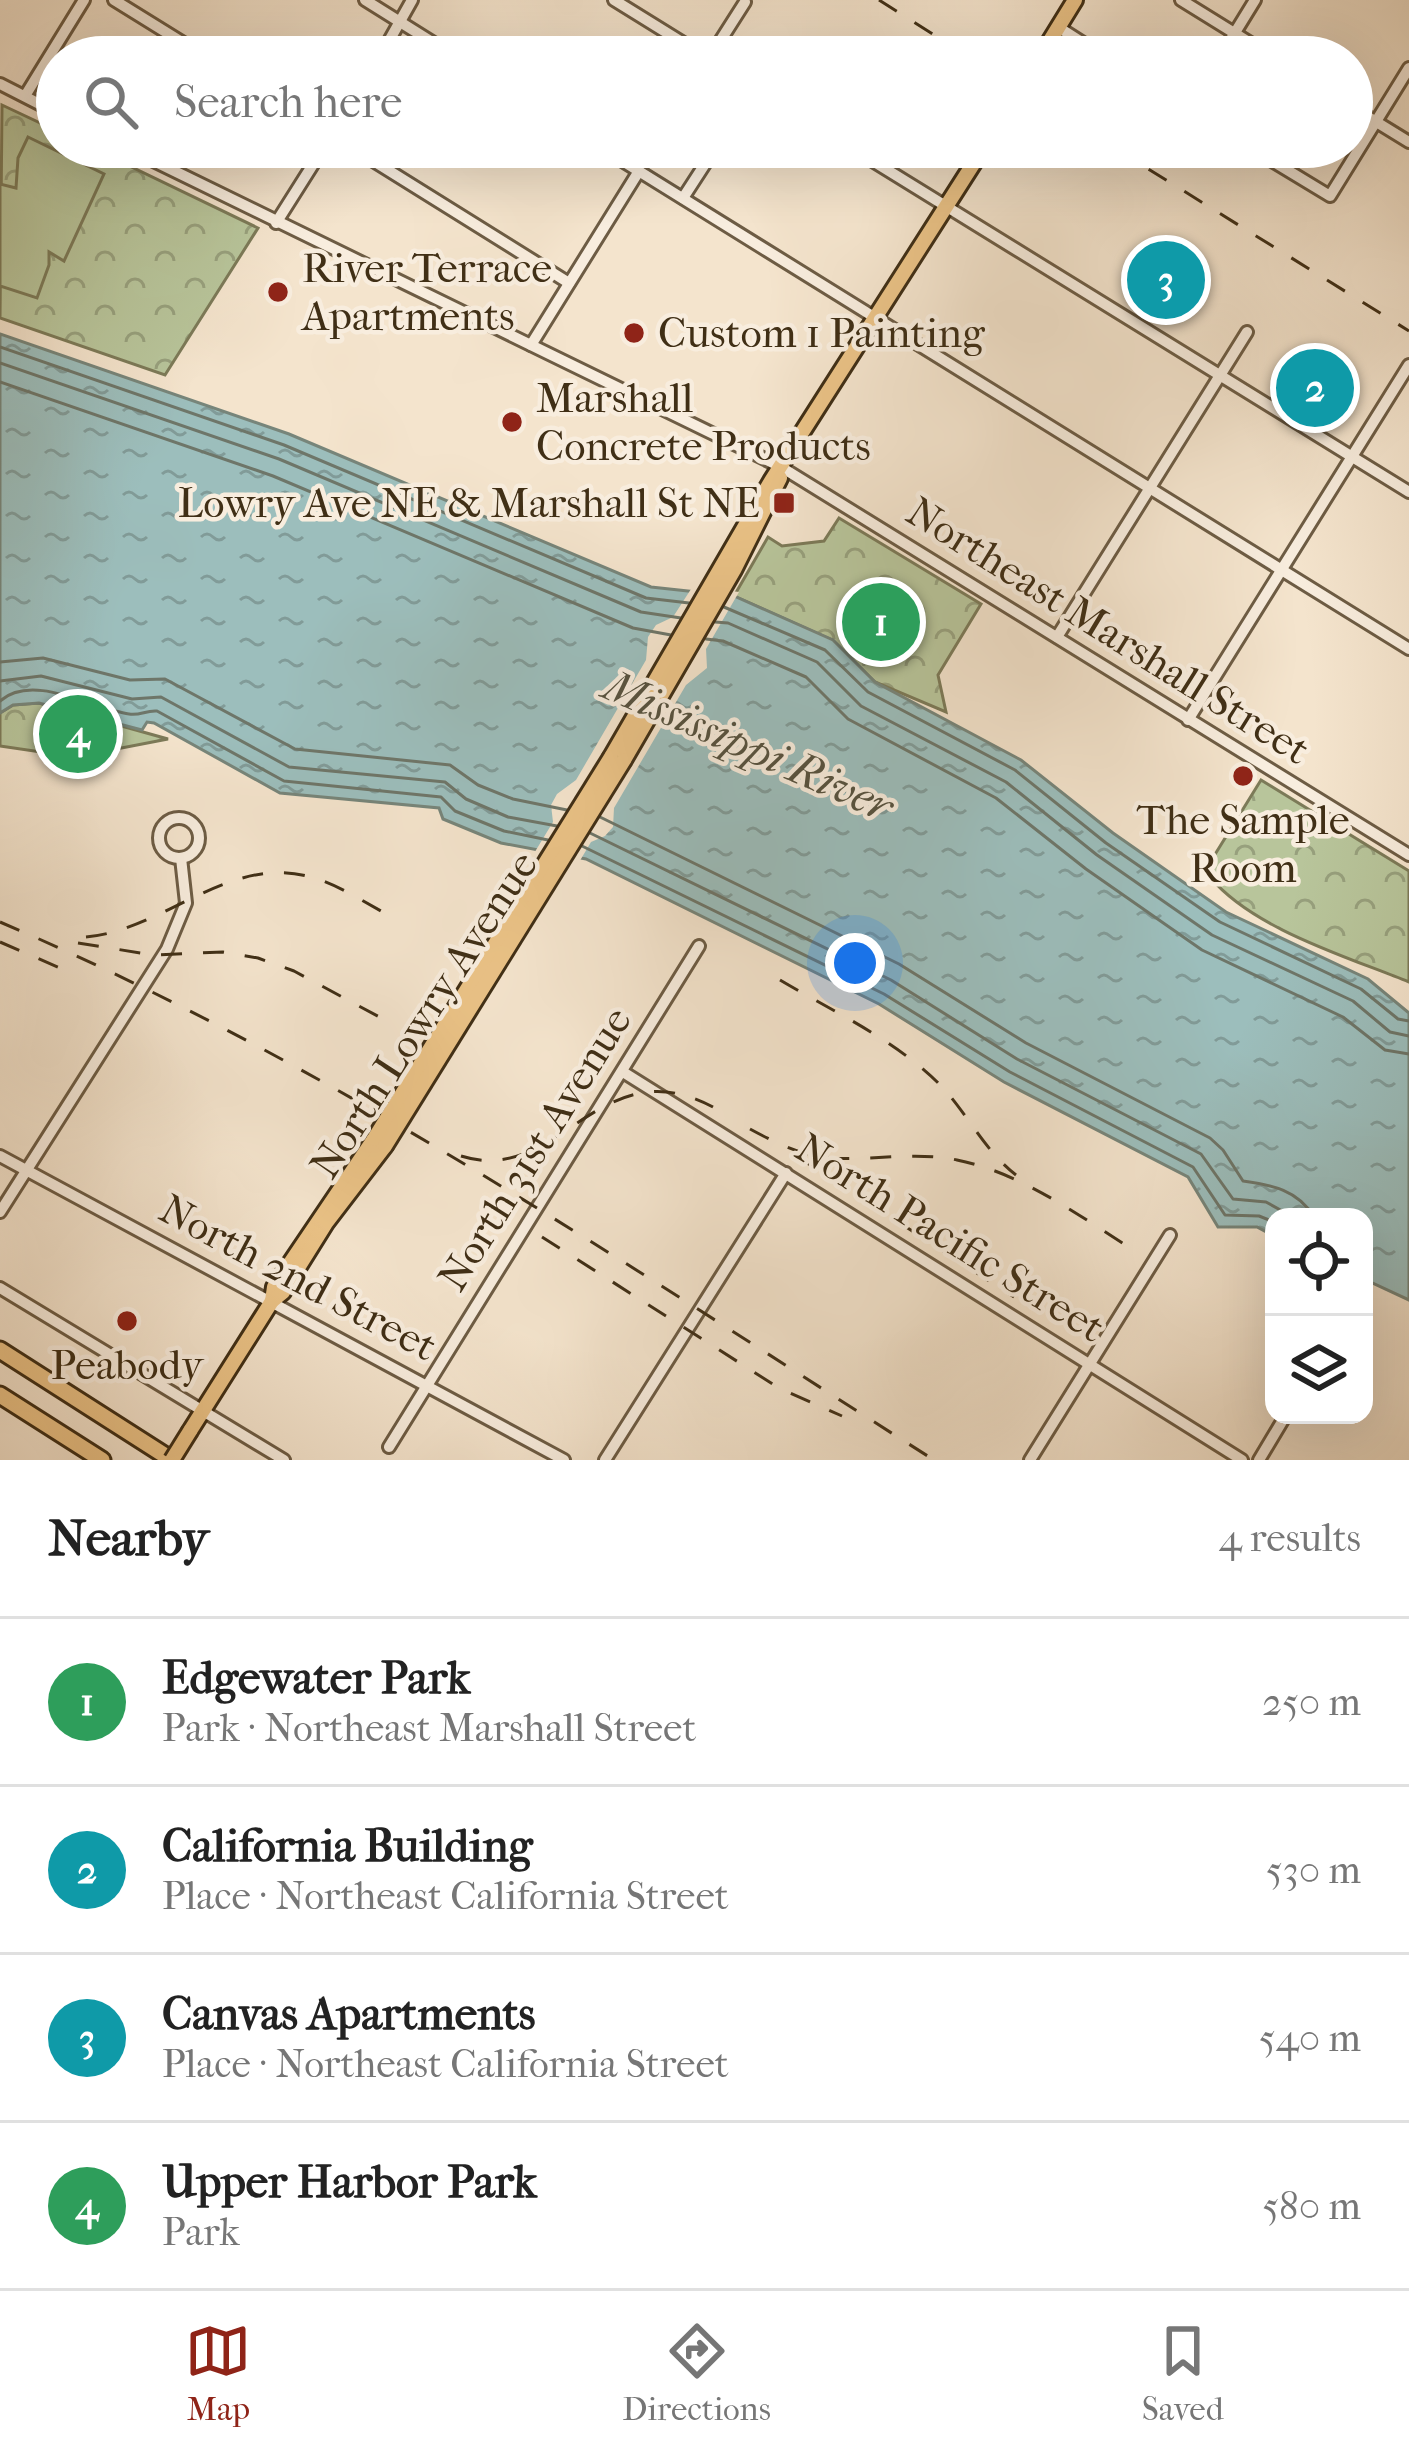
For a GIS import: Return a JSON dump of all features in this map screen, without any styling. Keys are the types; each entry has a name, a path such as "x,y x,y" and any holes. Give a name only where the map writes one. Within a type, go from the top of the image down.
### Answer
{"highway":[{"path":"0,1350 172,1460"},
{"path":"0,1395 102,1460"}],"main road":[{"path":"1053,36 1075,0"},
{"name":"North Lowry Avenue","path":"172,1460 380,1142 617,758 781,467 970,168"}],"street":[{"path":"62,36 84,0"},
{"path":"114,0 172,36"},
{"path":"365,0 423,36"},
{"path":"391,36 412,0"},
{"path":"614,0 673,36"},
{"path":"1181,0 1241,36"},
{"path":"1233,36 1255,0"},
{"path":"722,36 745,2"},
{"path":"1058,27 1072,36"},
{"path":"1373,127 1409,68"},
{"path":"25,96 36,78"},
{"path":"0,84 36,102"},
{"path":"1373,120 1409,142"},
{"name":"Northeast Marshall Street","path":"167,168 781,467 1409,855"},
{"path":"277,223 311,168"},
{"path":"385,168 569,283"},
{"path":"634,168 1409,649"},
{"path":"683,198 702,168"},
{"path":"886,168 1409,492"},
{"path":"1284,168 1330,196 1347,168"},
{"path":"531,345 639,171"},
{"path":"1058,637 1247,332"},
{"path":"1188,720 1409,365"},
{"path":"0,1212 167,949 186,903 181,858"},
{"name":"North 31st Avenue","path":"388,1448 699,946"},
{"name":"North Pacific Street","path":"623,1072 1242,1460"},
{"name":"North 2nd Street","path":"0,1156 564,1460"},
{"path":"605,1460 786,1173"},
{"path":"1030,1460 1170,1235"},
{"path":"0,1288 284,1460"},
{"path":"1258,1460 1280,1424"}],"green space":[{"path":"2,105 36,121 36,168 134,168 258,228 165,375 0,318"},
{"path":"28,137 36,141 36,168 92,168 104,174 64,261 49,252 37,298 0,286 0,184 16,188 18,158"},
{"path":"839,518 981,604 938,675 946,712 875,682 832,640 734,596 768,537 782,546 824,541"},
{"path":"39,703 168,739 75,757 0,746 0,713 13,705"},
{"path":"1261,780 1409,871 1409,982 1276,926 1228,895 1210,877 1214,856"}],"water":[{"name":"Mississippi River","path":"0,334 289,434 651,587 734,596 833,640 875,682 1021,760 1113,833 1226,912 1368,979 1409,1013 1409,1300 1373,1283 1373,1208 1265,1208 1265,1231 1218,1227 1188,1177 1004,1082 879,1004 586,859 501,843 443,819 439,808 280,793 154,723 147,722 142,730 39,703 13,705 0,713"}],"pier":[{"path":"693,586 739,592 706,649 707,668 686,685 614,808 613,827 591,842 578,864 533,855 553,822 551,805 557,794 576,780 646,660 648,637 656,625 673,617"}],"railway":[{"path":"879,0 936,36"},
{"path":"1147,168 1409,331"},
{"path":"86,937 142,922 222,885 278,873 329,883 392,917"},
{"path":"0,922 123,978 361,1104 593,1243 934,1460"},
{"path":"0,942 74,974"},
{"path":"78,943 153,955 223,952 258,958 294,971 396,1026"},
{"path":"780,980 866,1029 927,1072 1016,1175"},
{"path":"461,1156 496,1160 526,1153 609,1104 639,1093 674,1093 713,1107"},
{"path":"750,1129 818,1156 925,1156 981,1166 1051,1198 1138,1253"},
{"path":"795,1155 1014,1297"},
{"path":"542,1237 779,1388 842,1416"}],"place":[{"name":"Canvas Apartments","path":"1166,280"},
{"name":"River Terrace Apartments","path":"278,292"},
{"name":"Custom 1 Painting","path":"634,333"},
{"name":"California Building","path":"1315,388"},
{"name":"Marshall Concrete Products","path":"512,422"},
{"name":"Lowry Ave NE & Marshall St NE","path":"784,503"},
{"name":"Edgewater Park","path":"881,622"},
{"name":"Upper Harbor Park","path":"78,734"},
{"name":"The Sample Room","path":"1243,776"},
{"name":"Peabody","path":"127,1321"}]}
